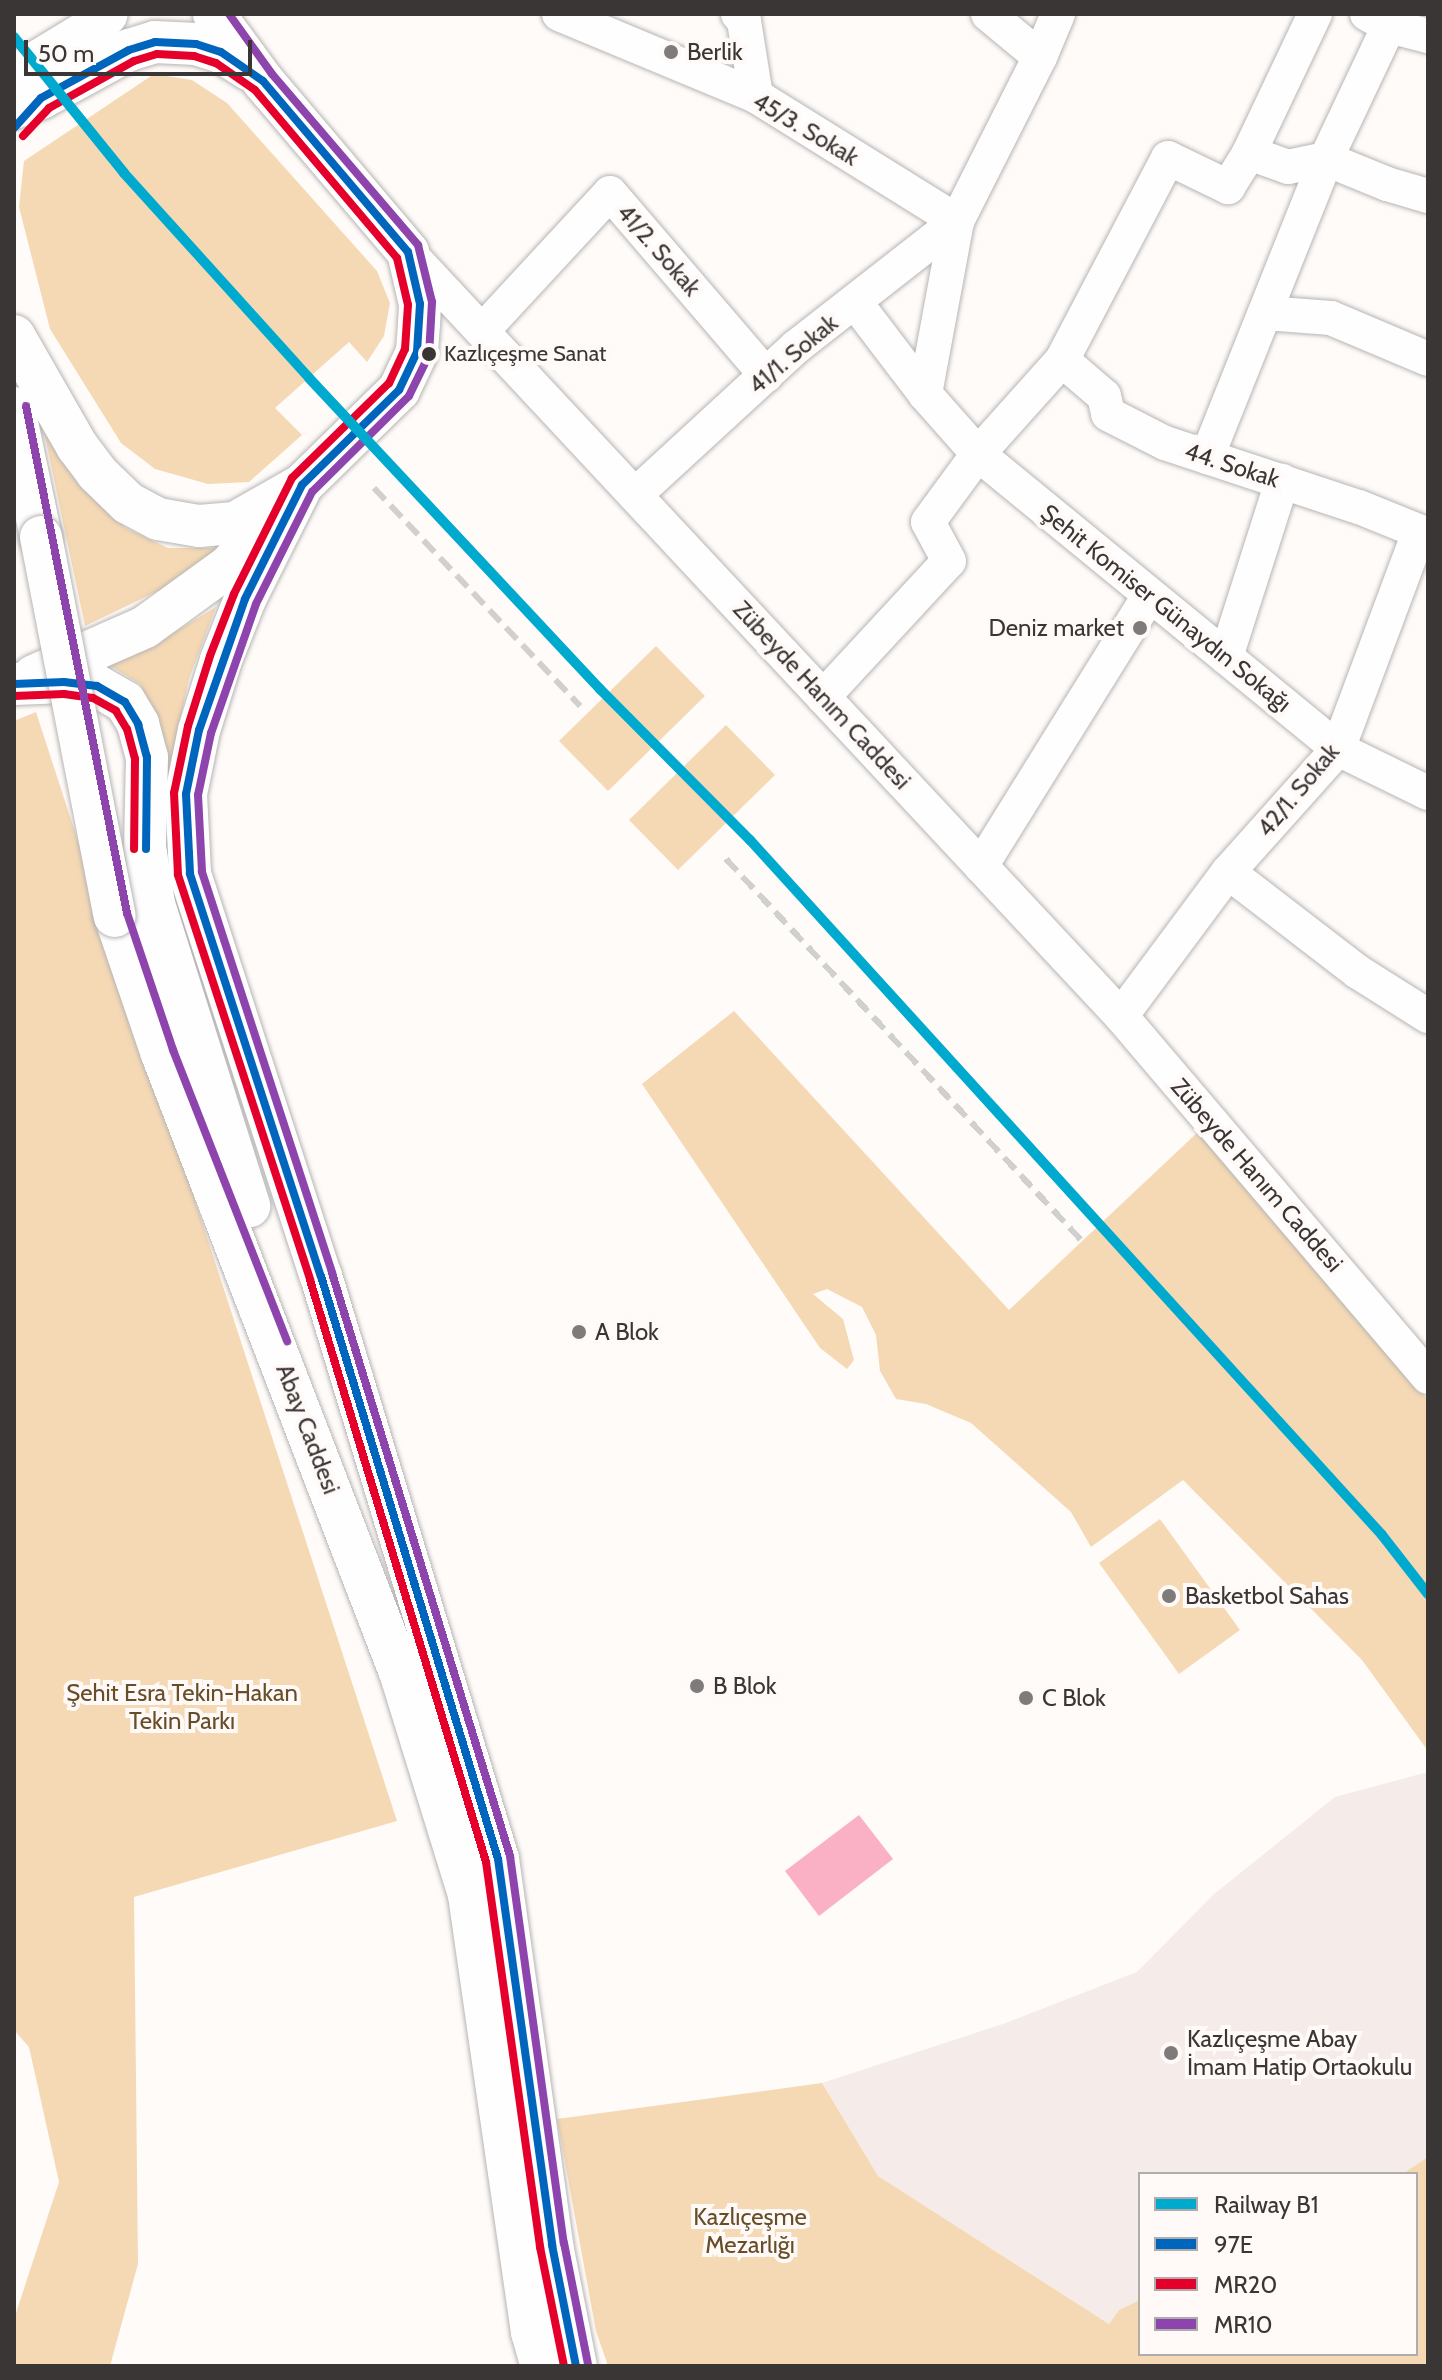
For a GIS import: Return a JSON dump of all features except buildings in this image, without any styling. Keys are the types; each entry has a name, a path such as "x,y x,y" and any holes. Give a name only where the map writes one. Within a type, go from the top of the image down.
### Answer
{"main road":[{"path":"21,103 107,14"},
{"name":"Zübeyde Hanım Caddesi","path":"214,14 263,81 408,252"},
{"path":"21,103 106,61 155,42 196,44 221,52 263,81"},
{"path":"15,684 145,627 229,566 302,485 399,390 417,352 420,304 408,252"},
{"path":"14,336 77,446 97,473 128,503 158,519 199,526 235,523 302,485"},
{"name":"Abay Caddesi","path":"14,408 115,916 162,1054 401,1675 469,1895 532,2332 542,2366"},
{"path":"302,485 245,599 221,660 199,730 186,794 190,874 321,1276 498,1859 552,2245 576,2366"},
{"path":"15,684 97,686 125,702 138,724 147,757 145,847 154,904 264,1255 301,1409"}],"street":[{"name":"45/3. Sokak","path":"559,14 756,96 957,221"},
{"path":"738,14 744,21 756,96"},
{"path":"988,14 1040,57"},
{"path":"925,394 957,221 1040,57 1058,14"},
{"path":"823,697 949,561 928,522 978,454 1062,360 1168,158 1228,187 1249,153 1315,14"},
{"path":"1207,457 1378,20 1428,36"},
{"path":"1249,153 1288,167 1326,159 1387,184 1428,196"},
{"name":"41/2. Sokak","path":"484,329 610,193 766,375"},
{"name":"41/1. Sokak","path":"635,495 766,375 957,221"},
{"name":"Zübeyde Hanım Caddesi","path":"408,252 484,329 1121,1016 1428,1377"},
{"name":"Şehit Komiser Günaydın Sokağı","path":"855,302 925,394 978,454 1338,749 1428,793"},
{"path":"1265,313 1331,318 1428,359"},
{"name":"44. Sokak","path":"1062,360 1104,396 1108,414 1165,443 1282,481 1424,533"},
{"path":"1226,657 1282,481"},
{"name":"42/1. Sokak","path":"1121,1016 1228,872 1338,749 1424,533"},
{"path":"981,866 1149,596"},
{"path":"1228,872 1358,972 1428,1016"}],"shaded area":[{"name":"Kazlıçeşme Abay İmam Hatip Ortaokulu","path":"1428,1772 1428,2157 1405,2172 1138,2172 1138,2301 1119,2310 1109,2324 878,2176 822,2083 1006,2023 1137,1972 1213,1895 1335,1797"},
{"path":"859,1815 893,1859 819,1916 785,1871"}],"green space":[{"path":"154,74 192,80 227,103 377,271 390,303 384,336 367,362 349,342 275,408 302,435 249,482 208,484 155,469 121,443 50,329 19,207 24,161"},
{"path":"44,432 78,484 126,528 168,548 218,548 162,589 85,626"},
{"path":"216,607 189,679 161,807 163,737 140,684 107,664 145,650"},
{"path":"656,646 705,696 608,791 559,741"},
{"name":"Şehit Esra Tekin-Hakan Tekin Parkı","path":"36,712 397,1821 134,1897 138,2264 110,2366 14,2366 14,2319 59,2182 29,2047 14,2030 14,721"},
{"path":"726,725 775,775 678,870 629,820"},
{"path":"734,1011 1009,1310 1200,1130 1428,1400 1428,1751 1362,1660 1183,1480 1091,1547 1071,1512 971,1423 926,1404 896,1399 880,1371 876,1335 862,1307 827,1289 813,1294 843,1319 854,1360 847,1369 820,1348 642,1084"},
{"name":"Basketbol Sahas","path":"1160,1519 1240,1630 1179,1674 1099,1563"},
{"name":"Kazlıçeşme Mezarlığı","path":"822,2083 878,2176 1109,2324 1119,2310 1138,2301 1138,2356 1418,2356 1418,2172 1405,2172 1428,2157 1428,2366 608,2366 596,2331 557,2119"}],"railway":[{"path":"374,488 580,706"},
{"path":"726,859 1082,1241"}],"rail line":[{"name":"B1","path":"14,37 124,173 309,378 600,689 750,840 1382,1535 1428,1594"}],"transit line":[{"name":"MR10","path":"229,14 272,74 418,245 432,302 429,355 409,396 312,492 256,604 211,733 198,795 202,872 332,1273 510,1856 564,2243 588,2364"},
{"name":"97E","path":"14,128 41,98 129,50 155,42 196,44 221,52 263,81 408,252 420,304 417,352 399,390 302,485 245,599 199,730 186,794 190,874 321,1276 498,1859 552,2245 576,2366"},
{"name":"MR20","path":"23,136 49,108 134,61 157,54 194,56 216,63 255,90 397,258 408,305 405,349 389,383 292,478 234,594 210,656 188,726 174,793 178,875 310,1280 486,1862 540,2247 564,2366"},
{"name":"MR10","path":"26,406 127,913 173,1050 287,1341"},
{"name":"97E","path":"14,684 64,682 97,686 125,702 138,724 147,757 146,849"},
{"name":"MR20","path":"14,696 64,694 93,698 116,711 127,729 135,759 134,849"}],"place":[{"name":"Berlik","path":"671,52"},
{"name":"Kazlıçeşme Sanat","path":"429,354"},
{"name":"Deniz market","path":"1140,628"},
{"name":"A Blok","path":"579,1332"},
{"name":"Basketbol Sahas","path":"1169,1596"},
{"name":"B Blok","path":"697,1686"},
{"name":"C Blok","path":"1026,1698"},
{"name":"Kazlıçeşme Abay İmam Hatip Ortaokulu","path":"1171,2053"}]}
